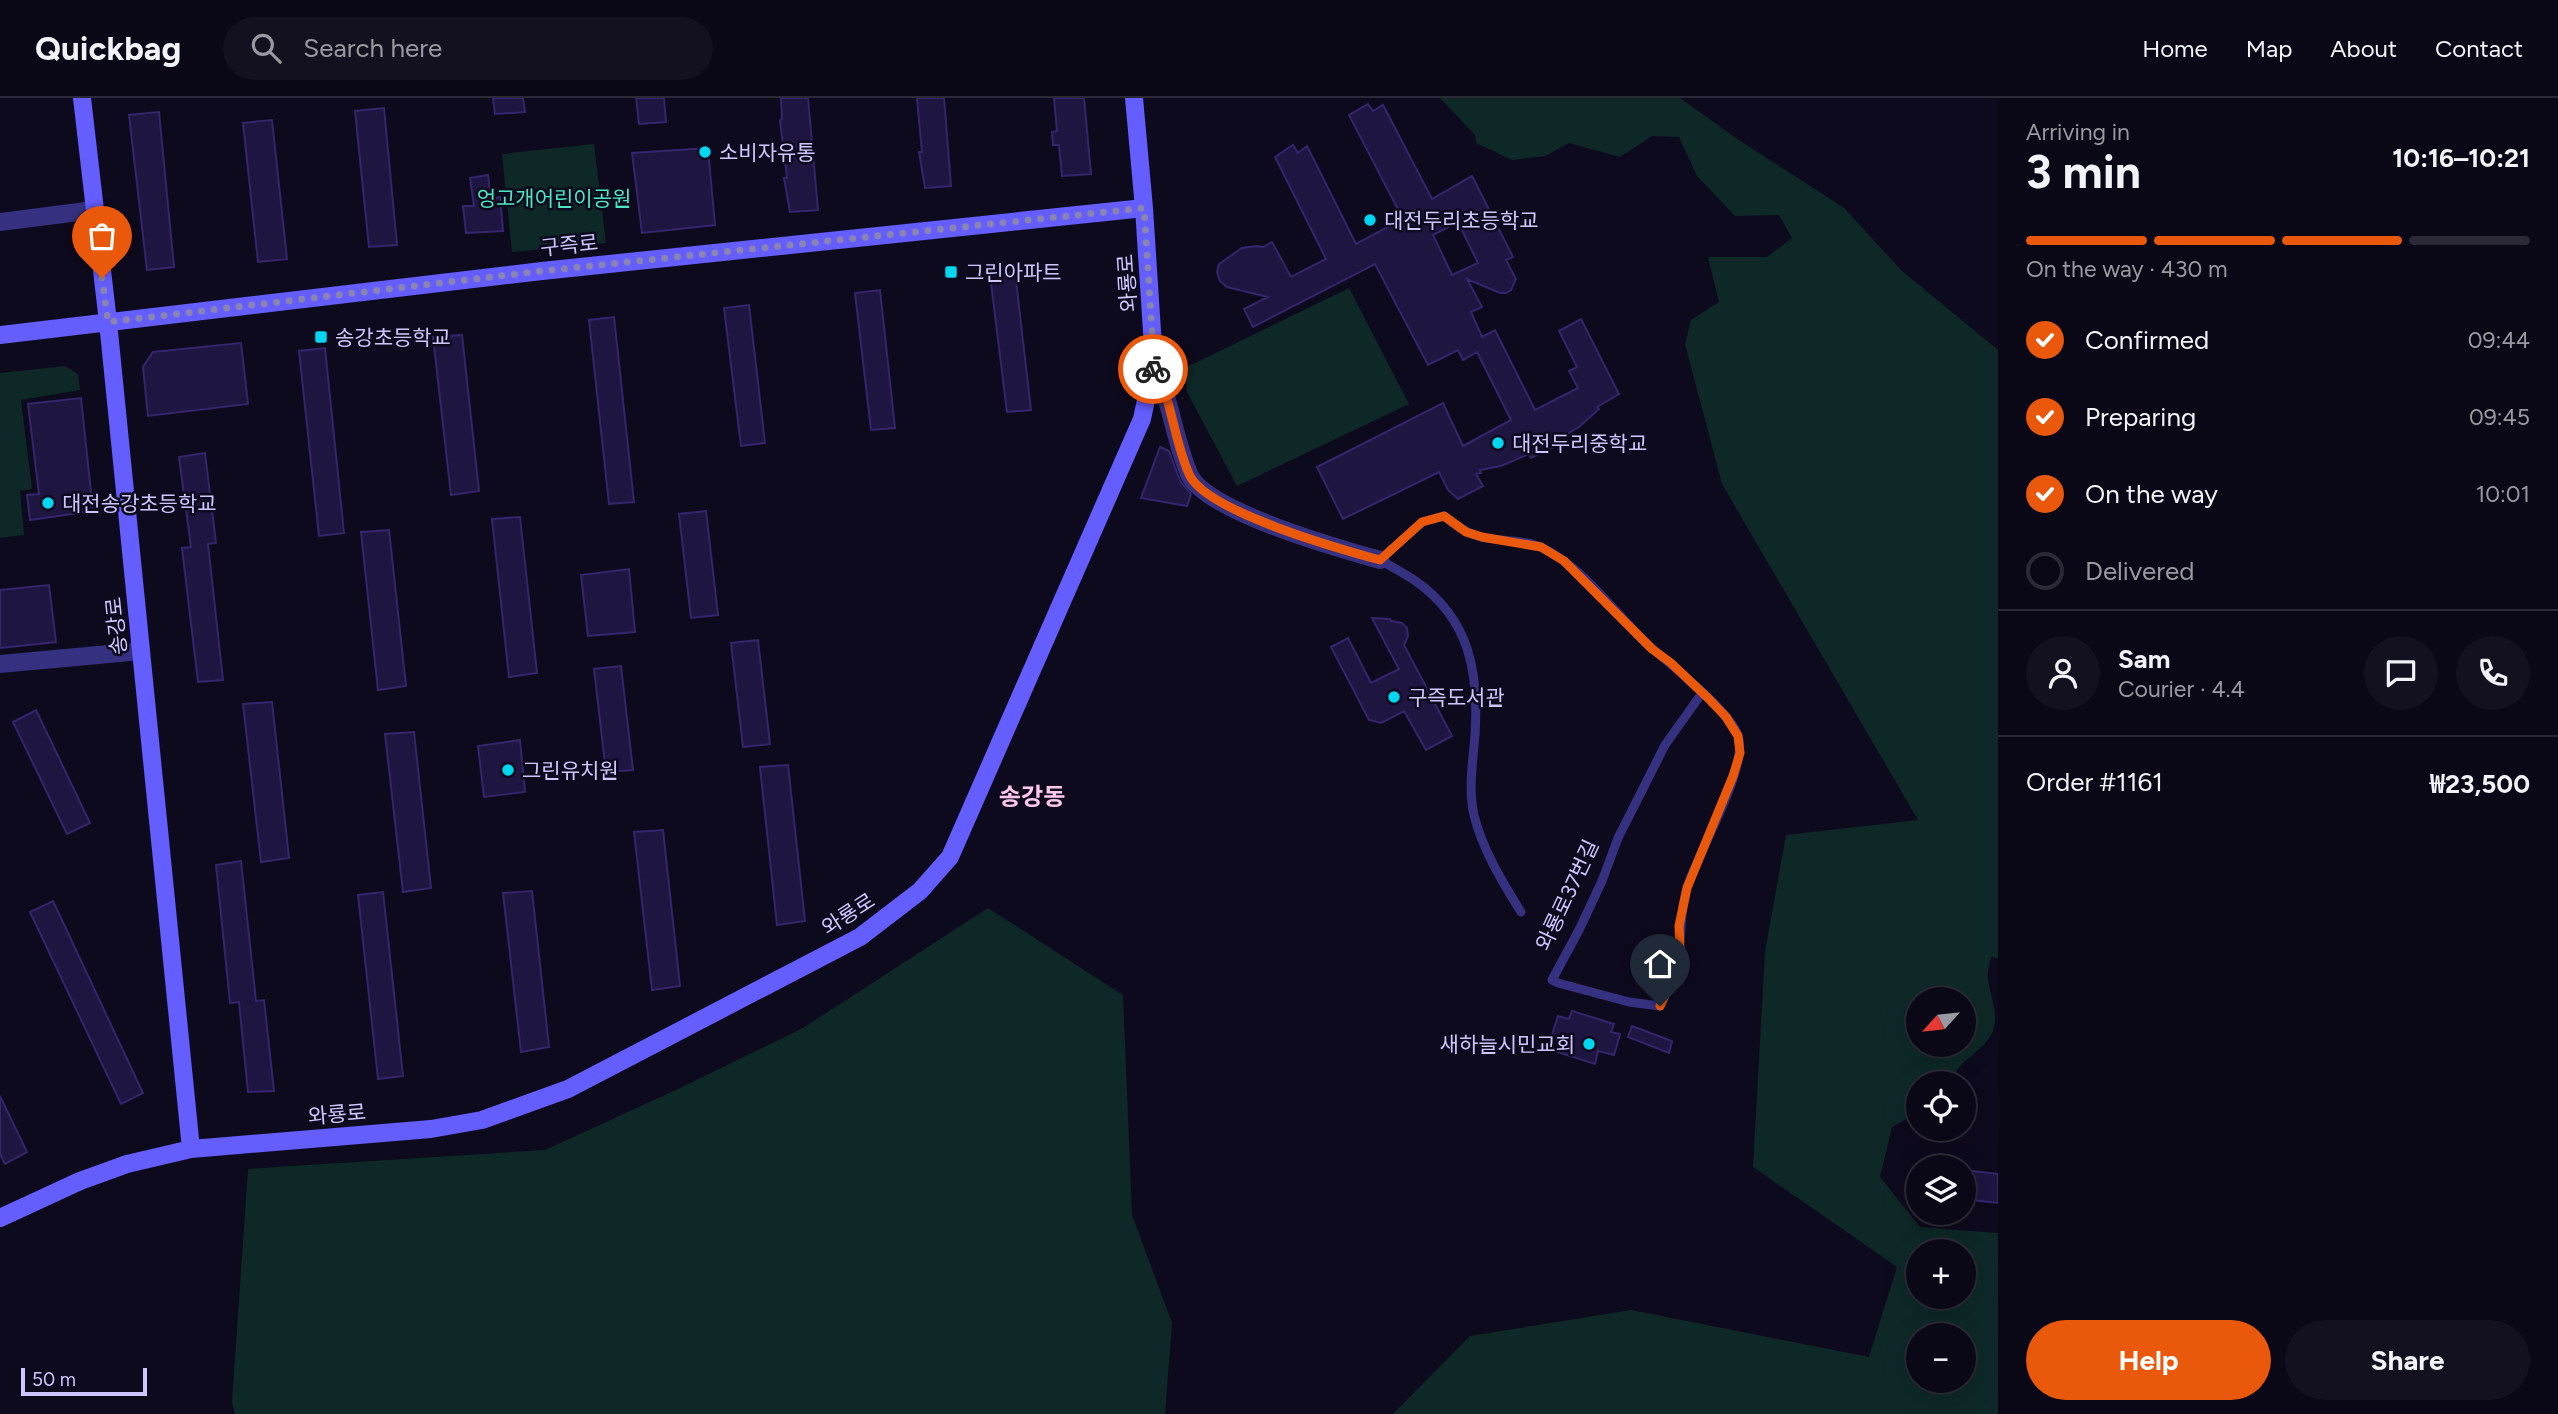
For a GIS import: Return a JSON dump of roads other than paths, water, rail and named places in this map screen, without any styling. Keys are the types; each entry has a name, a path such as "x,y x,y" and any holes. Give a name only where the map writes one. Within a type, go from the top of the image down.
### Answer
{"main road":[{"name":"송강로","path":"82,98 108,322 191,1149"},
{"name":"와룡로","path":"0,1218 80,1181 127,1164 191,1149 431,1129 482,1120 568,1089 638,1054 860,937 920,891 950,857 1142,419 1154,362 1134,98"},
{"name":"구즉로","path":"0,335 542,271 1144,208"}],"street":[{"path":"0,222 94,210"},
{"path":"1150,385 1165,393 1191,478 1208,494 1255,519 1336,548 1380,560"},
{"path":"0,664 141,651"}],"lane":[{"name":"와룡로37번길","path":"1380,560 1422,522 1444,516 1466,532 1541,547 1564,561 1652,649 1671,663 1702,693 1726,717 1738,736 1740,753 1687,888 1679,926 1680,950 1675,974 1660,1006 1629,1002 1558,983 1552,980 1597,893 1618,838 1665,745 1702,693"},
{"path":"1380,560 1418,582 1448,610 1465,636 1474,678 1474,814 1495,866 1521,912"}],"place":[{"name":"소비자유통","path":"705,152"},
{"name":"대전두리초등학교","path":"1370,220"},
{"name":"그린아파트","path":"951,272"},
{"name":"송강초등학교","path":"321,337"},
{"name":"대전두리중학교","path":"1498,443"},
{"name":"대전송강초등학교","path":"48,503"},
{"name":"구즉도서관","path":"1394,697"},
{"name":"그린유치원","path":"508,770"},
{"name":"새하늘시민교회","path":"1589,1044"}],"district":[{"name":"송강동","path":"1032,796"}],"park label":[{"name":"엉고개어린이공원","path":"554,198"}]}
